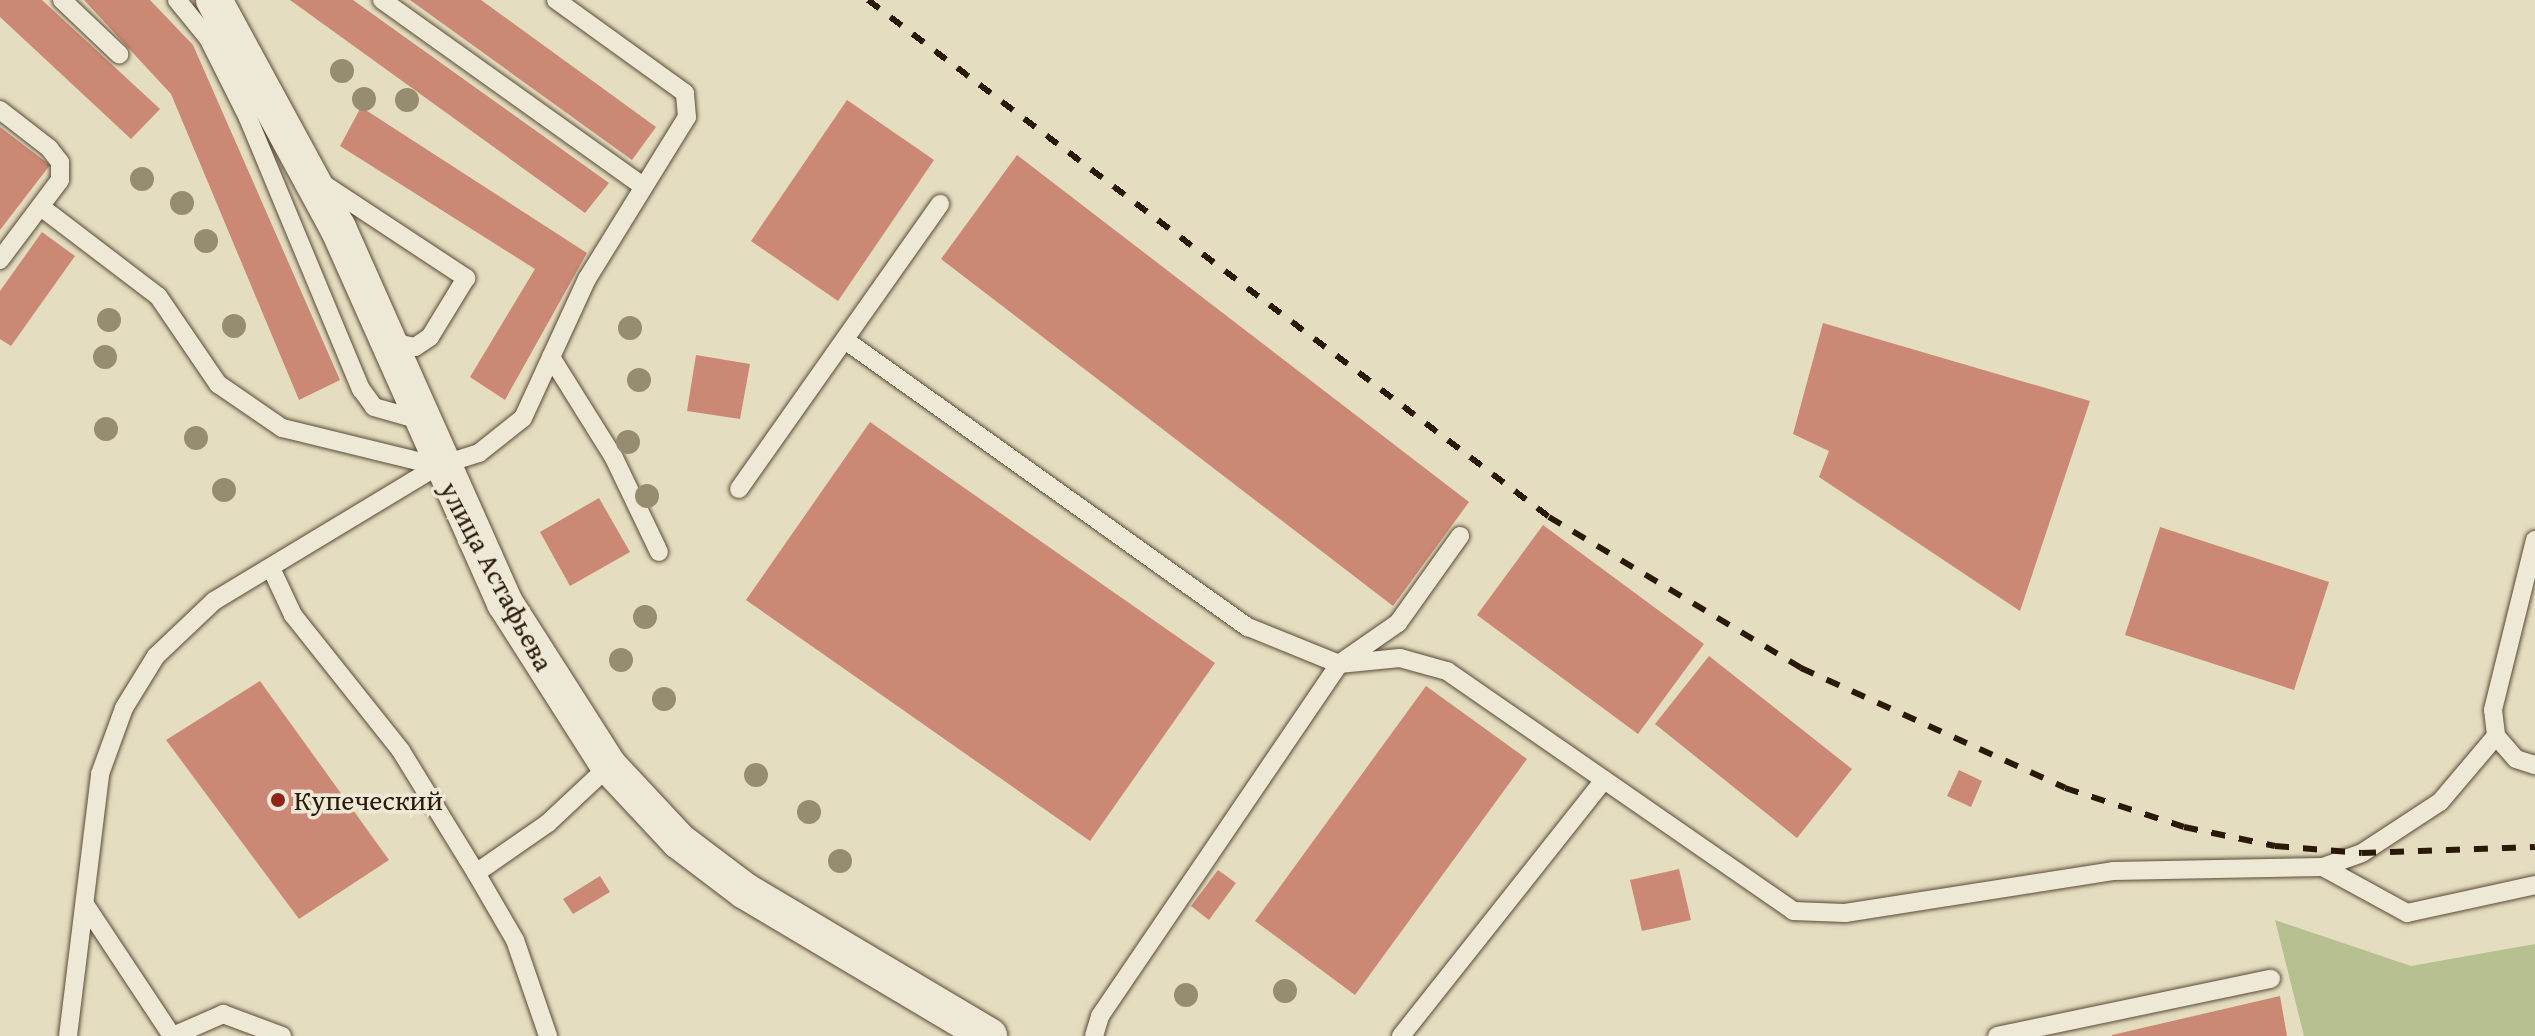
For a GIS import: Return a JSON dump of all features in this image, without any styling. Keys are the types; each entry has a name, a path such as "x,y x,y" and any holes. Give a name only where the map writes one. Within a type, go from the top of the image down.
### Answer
{"street":[{"name":"улица Астафьева","path":"214,0 312,178 386,341 438,466 505,603 609,766 679,841 745,891 989,1036"}],"lane":[{"path":"62,0 119,54"},
{"path":"177,0 208,38 248,118 361,389 374,407 420,420"},
{"path":"382,0 640,184"},
{"path":"68,1036 100,774 124,708 156,656 214,601 438,466 479,453 523,418 640,184 687,117 685,93 556,0"},
{"path":"0,110 60,162 60,180 0,260"},
{"path":"312,178 466,278 430,337 415,347 386,341"},
{"path":"739,489 940,204"},
{"path":"41,207 158,296 218,384 282,428 438,466"},
{"path":"845,340 1248,627 1339,664 1400,658 1447,671 1793,911 1845,913 2113,871 2323,867 2362,853 2440,802 2496,736"},
{"path":"551,357 614,458 659,552"},
{"path":"1094,1036 1100,1016 1339,664 1398,623 1460,536"},
{"path":"2535,540 2493,710 2496,736 2516,759 2535,765"},
{"path":"271,568 293,615 401,751 476,873 515,940 548,1036"},
{"path":"476,873 548,823 609,766"},
{"path":"1401,1036 1604,780"},
{"path":"2323,867 2407,913 2535,885"},
{"path":"86,906 172,1036 223,1014 282,1036"},
{"path":"1997,1036 2271,979"}],"green space":[{"path":"2275,920 2411,966 2535,944 2535,1036 2304,1036"}],"building":[{"path":"0,0 42,0 160,109 131,139 0,17"},
{"path":"84,0 150,0 193,45 340,380 299,400 171,94"},
{"path":"290,0 353,0 609,183 585,213"},
{"path":"410,0 481,0 656,127 632,160"},
{"path":"847,100 934,160 838,301 751,241"},
{"path":"361,107 587,253 505,400 470,377 535,269 340,146"},
{"path":"0,127 50,165 0,230"},
{"path":"1017,155 1469,502 1393,606 941,259"},
{"path":"42,232 75,256 11,346 0,339 0,291"},
{"path":"1823,323 2090,401 2020,611 1819,477 1829,451 1793,434"},
{"path":"696,355 750,364 740,419 687,411"},
{"path":"870,422 1215,663 1090,841 746,600"},
{"path":"599,498 630,552 570,586 540,532"},
{"path":"1543,525 1704,644 1638,734 1477,615"},
{"path":"2160,527 2329,582 2294,690 2125,635"},
{"path":"1709,656 1852,769 1797,838 1655,724"},
{"name":"Купеческий","path":"260,681 389,860 299,919 166,740"},
{"path":"1426,686 1527,759 1355,995 1255,921"},
{"path":"1959,770 1982,781 1971,807 1947,796"},
{"path":"1679,869 1691,920 1642,931 1630,880"},
{"path":"1218,870 1236,883 1209,920 1191,906"},
{"path":"600,876 610,892 573,914 563,899"},
{"path":"2280,996 2287,1036 2112,1036 2112,1035"}],"railway":[{"path":"868,0 1549,517 1801,668 2065,788 2184,827 2275,846 2362,853 2535,847"}],"place":[{"name":"Купеческий","path":"278,800"}]}
